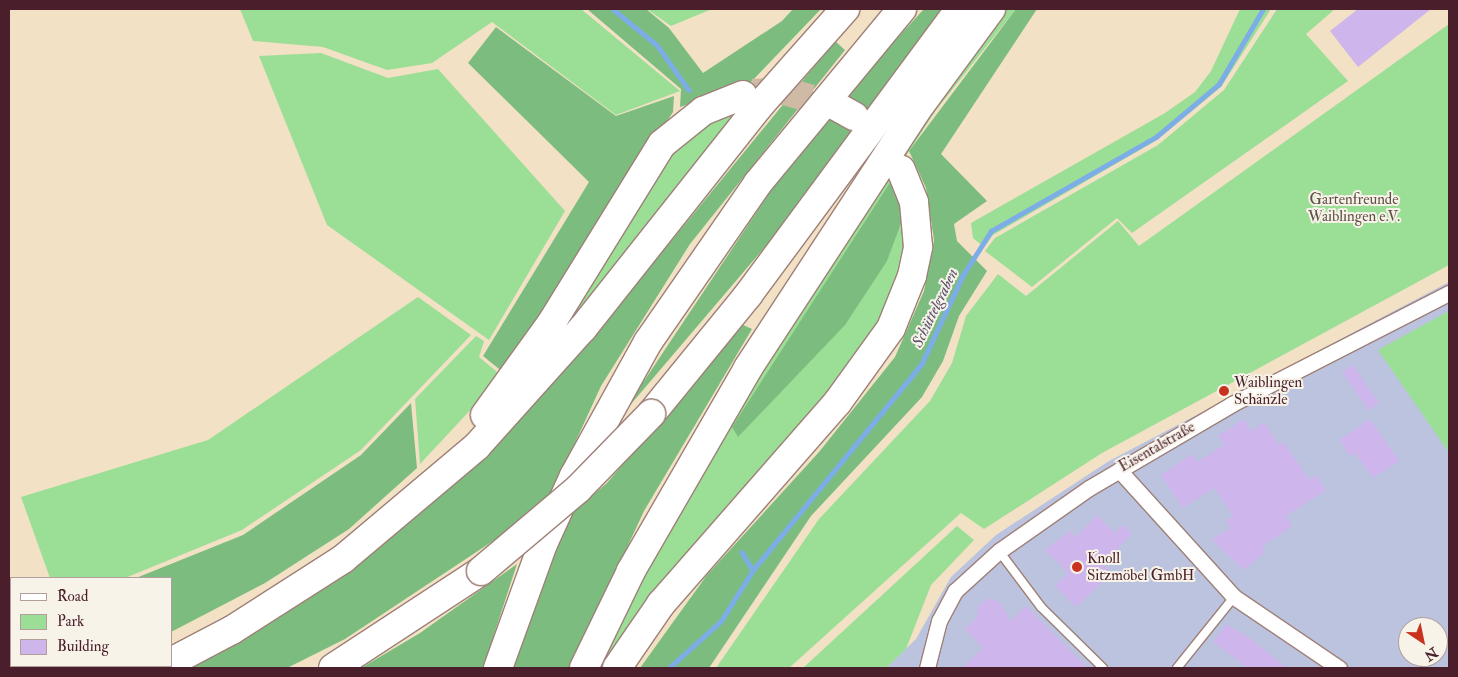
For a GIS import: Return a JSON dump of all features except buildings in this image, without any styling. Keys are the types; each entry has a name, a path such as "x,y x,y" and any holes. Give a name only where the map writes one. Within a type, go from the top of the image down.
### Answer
{"highway":[{"path":"172,661 239,626 343,559 477,446 583,328 759,106 845,9"},
{"path":"498,668 513,620 570,484 648,342 758,183 902,9"},
{"path":"334,668 481,571 578,489 651,414 748,295 960,9"},
{"path":"584,668 631,571 748,368 916,111 992,9"},
{"path":"477,446 486,412 552,322 662,144 702,111 743,95"},
{"path":"617,668 661,604 837,403 891,328 912,276 918,247 914,202 901,169"}],"street":[{"name":"Eisentalstraße","path":"927,668 939,621 956,591 999,551 1119,470 1281,376 1449,293"},
{"path":"1119,470 1234,597 1339,668"}],"lane":[{"path":"999,551 1041,607 1103,668"},
{"path":"1177,668 1234,597"}],"shaded area":[{"path":"1449,282 1449,668 886,668 916,639 951,577 996,535 1109,461"}],"green space":[{"path":"240,9 581,9 680,91 616,115 492,22 432,63 387,70 323,47 253,41"},
{"path":"587,9 646,9 669,28 703,73 782,21 793,9 821,9 750,83 680,107 681,89"},
{"path":"647,9 712,9 671,26"},
{"path":"924,9 944,9 867,110 844,96"},
{"path":"1004,9 1016,9 936,110 895,173 912,235 883,328 609,668 596,668 673,514 875,190"},
{"path":"1016,9 1037,9 941,154 987,201 954,224 957,241 987,271 959,316 943,361 922,397 811,516 709,668 640,668 707,575 819,452 895,357 924,291 934,240 926,188 909,151"},
{"path":"1240,9 1271,9 1221,87 1157,140 993,235 984,247 973,238 971,223 1165,113 1195,92 1211,71"},
{"path":"1277,9 1335,9 1306,34 1348,81 1132,233 1117,218 1032,287 985,251 995,238 1158,145 1224,90"},
{"name":"Gartenfreunde Waiblingen e.V.","path":"1449,24 1449,265 1102,453 984,529 961,513 789,668 716,668 819,519 930,401 952,363 966,316 998,274 1026,296 1118,221 1139,246"},
{"path":"496,27 616,116 674,96 673,112 504,373 483,356 589,182 468,63"},
{"path":"835,41 845,50 690,244 601,386 553,491 496,539 345,639 287,668 179,668 259,629 409,523 464,474 578,355"},
{"path":"321,53 388,78 438,69 565,211 489,340 327,225 259,56"},
{"path":"740,106 660,212 518,386 675,142"},
{"path":"828,116 852,131 781,228 620,417 772,189"},
{"path":"893,178 906,210 887,261 845,325 738,437 732,427"},
{"path":"418,297 471,335 361,450 242,530 127,577 50,577 21,497 208,440"},
{"path":"1449,311 1449,450 1448,451 1378,350"},
{"path":"741,324 752,329 644,511 571,668 510,668 563,520 607,483"},
{"path":"476,336 484,341 479,357 502,376 420,464 415,399"},
{"path":"411,403 417,468 349,529 265,583 172,631 172,577 138,577 243,535 361,455"},
{"path":"957,526 974,540 931,585 906,649 886,668 803,668"},
{"path":"517,564 483,668 361,668 420,633"}],"waterway":[{"path":"613,9 657,45 689,90"},
{"name":"Schüttelgraben","path":"669,668 721,621 753,570 921,365 963,275 991,231 1156,137 1219,84 1263,9"},
{"path":"742,552 753,570"}],"tunnel":[{"path":"753,93 784,91 834,105"}],"place":[{"name":"Waiblingen Schänzle","path":"1224,391"},
{"name":"Knoll Sitzmöbel GmbH","path":"1077,567"}]}
